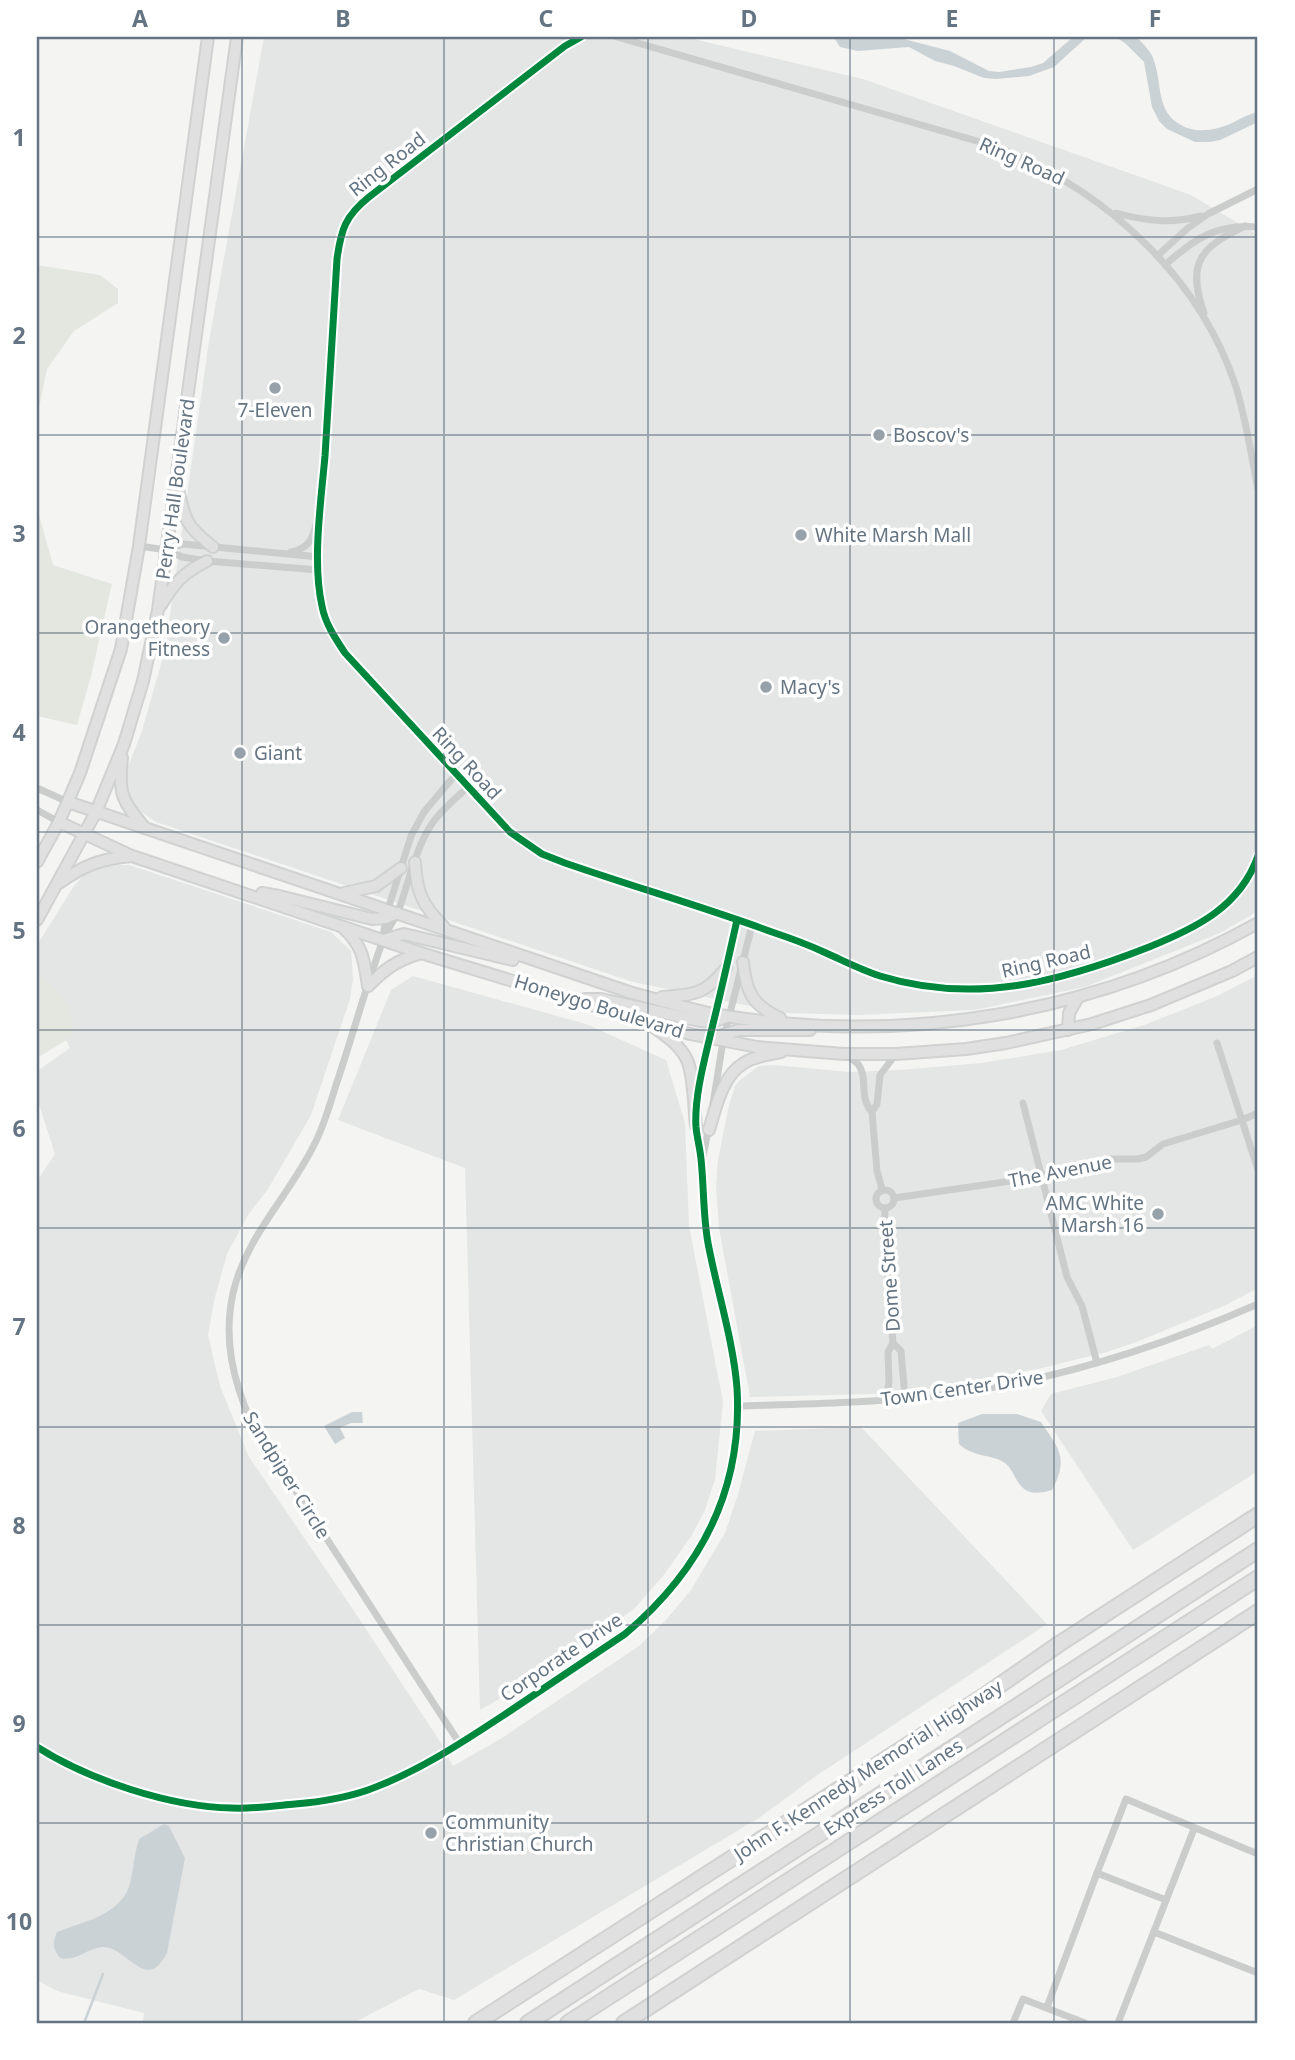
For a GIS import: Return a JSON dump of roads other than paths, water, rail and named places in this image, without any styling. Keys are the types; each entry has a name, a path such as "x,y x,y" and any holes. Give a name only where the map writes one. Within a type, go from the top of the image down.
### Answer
{"highway":[{"name":"John F. Kennedy Memorial Highway","path":"476,2023 1258,1516"},
{"name":"Express Toll Lanes","path":"528,2023 1258,1550"},
{"name":"Express Toll Lanes","path":"568,2023 1258,1578"},
{"path":"624,2023 1258,1612"}],"main road":[{"name":"Perry Hall Boulevard","path":"37,862 68,802 121,649 139,546 208,37"},
{"name":"Perry Hall Boulevard","path":"37,920 96,812 124,744 143,681 167,550 237,37"},
{"path":"176,482 187,523 213,547"},
{"path":"158,610 179,578 207,561"},
{"path":"124,744 120,778 122,798 145,828"},
{"name":"Honeygo Boulevard","path":"68,802 390,913 714,1018"},
{"name":"Honeygo Boulevard","path":"59,822 132,856 422,953 647,1022 709,1038"},
{"path":"57,885 93,862 132,856"},
{"path":"415,862 420,897 448,932"},
{"path":"341,894 376,886 401,869"},
{"path":"242,892 279,895 372,919 390,913"},
{"path":"575,1000 601,999 700,1021 729,1016 789,1023 897,1026 968,1020 1009,1013 1119,985 1199,954 1258,923"},
{"path":"337,924 358,944 364,958 368,986"},
{"path":"383,940 404,934 584,976"},
{"path":"368,986 386,967 422,953"},
{"path":"709,1038 844,1054 897,1054 1001,1044 1068,1030 1151,1005 1232,971 1258,957"},
{"path":"743,962 744,978 752,998 767,1012 789,1023"},
{"path":"652,998 692,994 710,987 726,968"},
{"path":"1068,1030 1069,1013 1078,997"},
{"path":"647,1022 669,1038 687,1060 696,1126"},
{"path":"724,1038 739,1030 802,1031 862,1026"},
{"path":"709,1130 724,1085 744,1062 793,1050"}],"street":[{"name":"Ring Road","path":"581,37 558,51 369,197 348,217 341,234 337,259 318,570 322,607 329,626 339,644 367,678 510,832 542,854 803,943 866,971 925,986 963,989 1021,986 1052,980 1131,954 1200,924 1224,908 1249,876 1258,856"},
{"name":"Ring Road","path":"617,37 994,146 1056,175 1112,212 1157,256 1209,327 1234,382 1258,489"},
{"path":"1157,256 1208,214 1258,189"},
{"path":"1112,212 1164,222 1208,214"},
{"path":"1209,327 1198,298 1197,268 1212,244 1245,226"},
{"path":"1164,265 1195,240 1219,230 1258,227"},
{"path":"283,554 297,551 312,540 321,511"},
{"path":"167,550 183,544 319,557"},
{"path":"139,546 167,550 182,558 318,570"},
{"path":"383,940 411,836 424,812 456,774"},
{"path":"390,913 432,825 444,809 468,787"},
{"name":"Honeygo Boulevard","path":"37,788 68,802"},
{"name":"Honeygo Boulevard","path":"37,810 59,822"},
{"name":"Sandpiper Circle","path":"390,913 315,1143 252,1242 238,1272 232,1297 229,1351 240,1396 251,1422 460,1744"},
{"path":"709,1038 737,920"},
{"path":"729,1016 752,925"},
{"name":"Corporate Drive","path":"702,1160 729,1016"},
{"name":"Corporate Drive","path":"37,1747 68,1765 123,1787 191,1803 231,1808 313,1802 367,1790 460,1744 625,1634 651,1612 692,1563 705,1541 718,1513 734,1451 737,1406 734,1363 708,1241 702,1160 696,1126 700,1083 709,1038"},
{"path":"1217,1043 1258,1170"},
{"path":"844,1054 859,1065 863,1077 865,1105 872,1112"},
{"path":"882,1189 877,1171 872,1112 877,1104 880,1075 897,1054"},
{"path":"1023,1103 1068,1277 1082,1306 1097,1363"},
{"name":"The Avenue","path":"894,1198 1042,1176 1108,1159 1138,1159 1146,1157 1163,1144 1258,1113"},
{"path":"882,1189 890,1191 894,1198 891,1206 885,1208 879,1206 876,1201 877,1193 882,1189"},
{"name":"Dome Street","path":"885,1208 884,1235 893,1343 888,1352 889,1382 886,1400"},
{"name":"Town Center Drive","path":"737,1406 886,1400 1012,1384 1097,1363 1172,1338 1258,1304"},
{"name":"Dome Street","path":"893,1343 901,1351 905,1398"},
{"path":"1047,2007 1126,1799 1258,1854"},
{"path":"1118,2023 1194,1829"},
{"path":"1097,1873 1166,1900"},
{"path":"1154,1932 1258,1973"},
{"path":"1013,2023 1023,1999 1085,2023"}],"waterway":[{"path":"84,2023 103,1974"}],"place":[{"name":"7-Eleven","path":"275,388"},
{"name":"Boscov's","path":"879,435"},
{"name":"White Marsh Mall","path":"801,535"},
{"name":"Orangetheory Fitness","path":"224,638"},
{"name":"Macy's","path":"766,687"},
{"name":"Giant","path":"240,753"},
{"name":"AMC White Marsh 16","path":"1158,1214"},
{"name":"Community Christian Church","path":"431,1833"}]}
